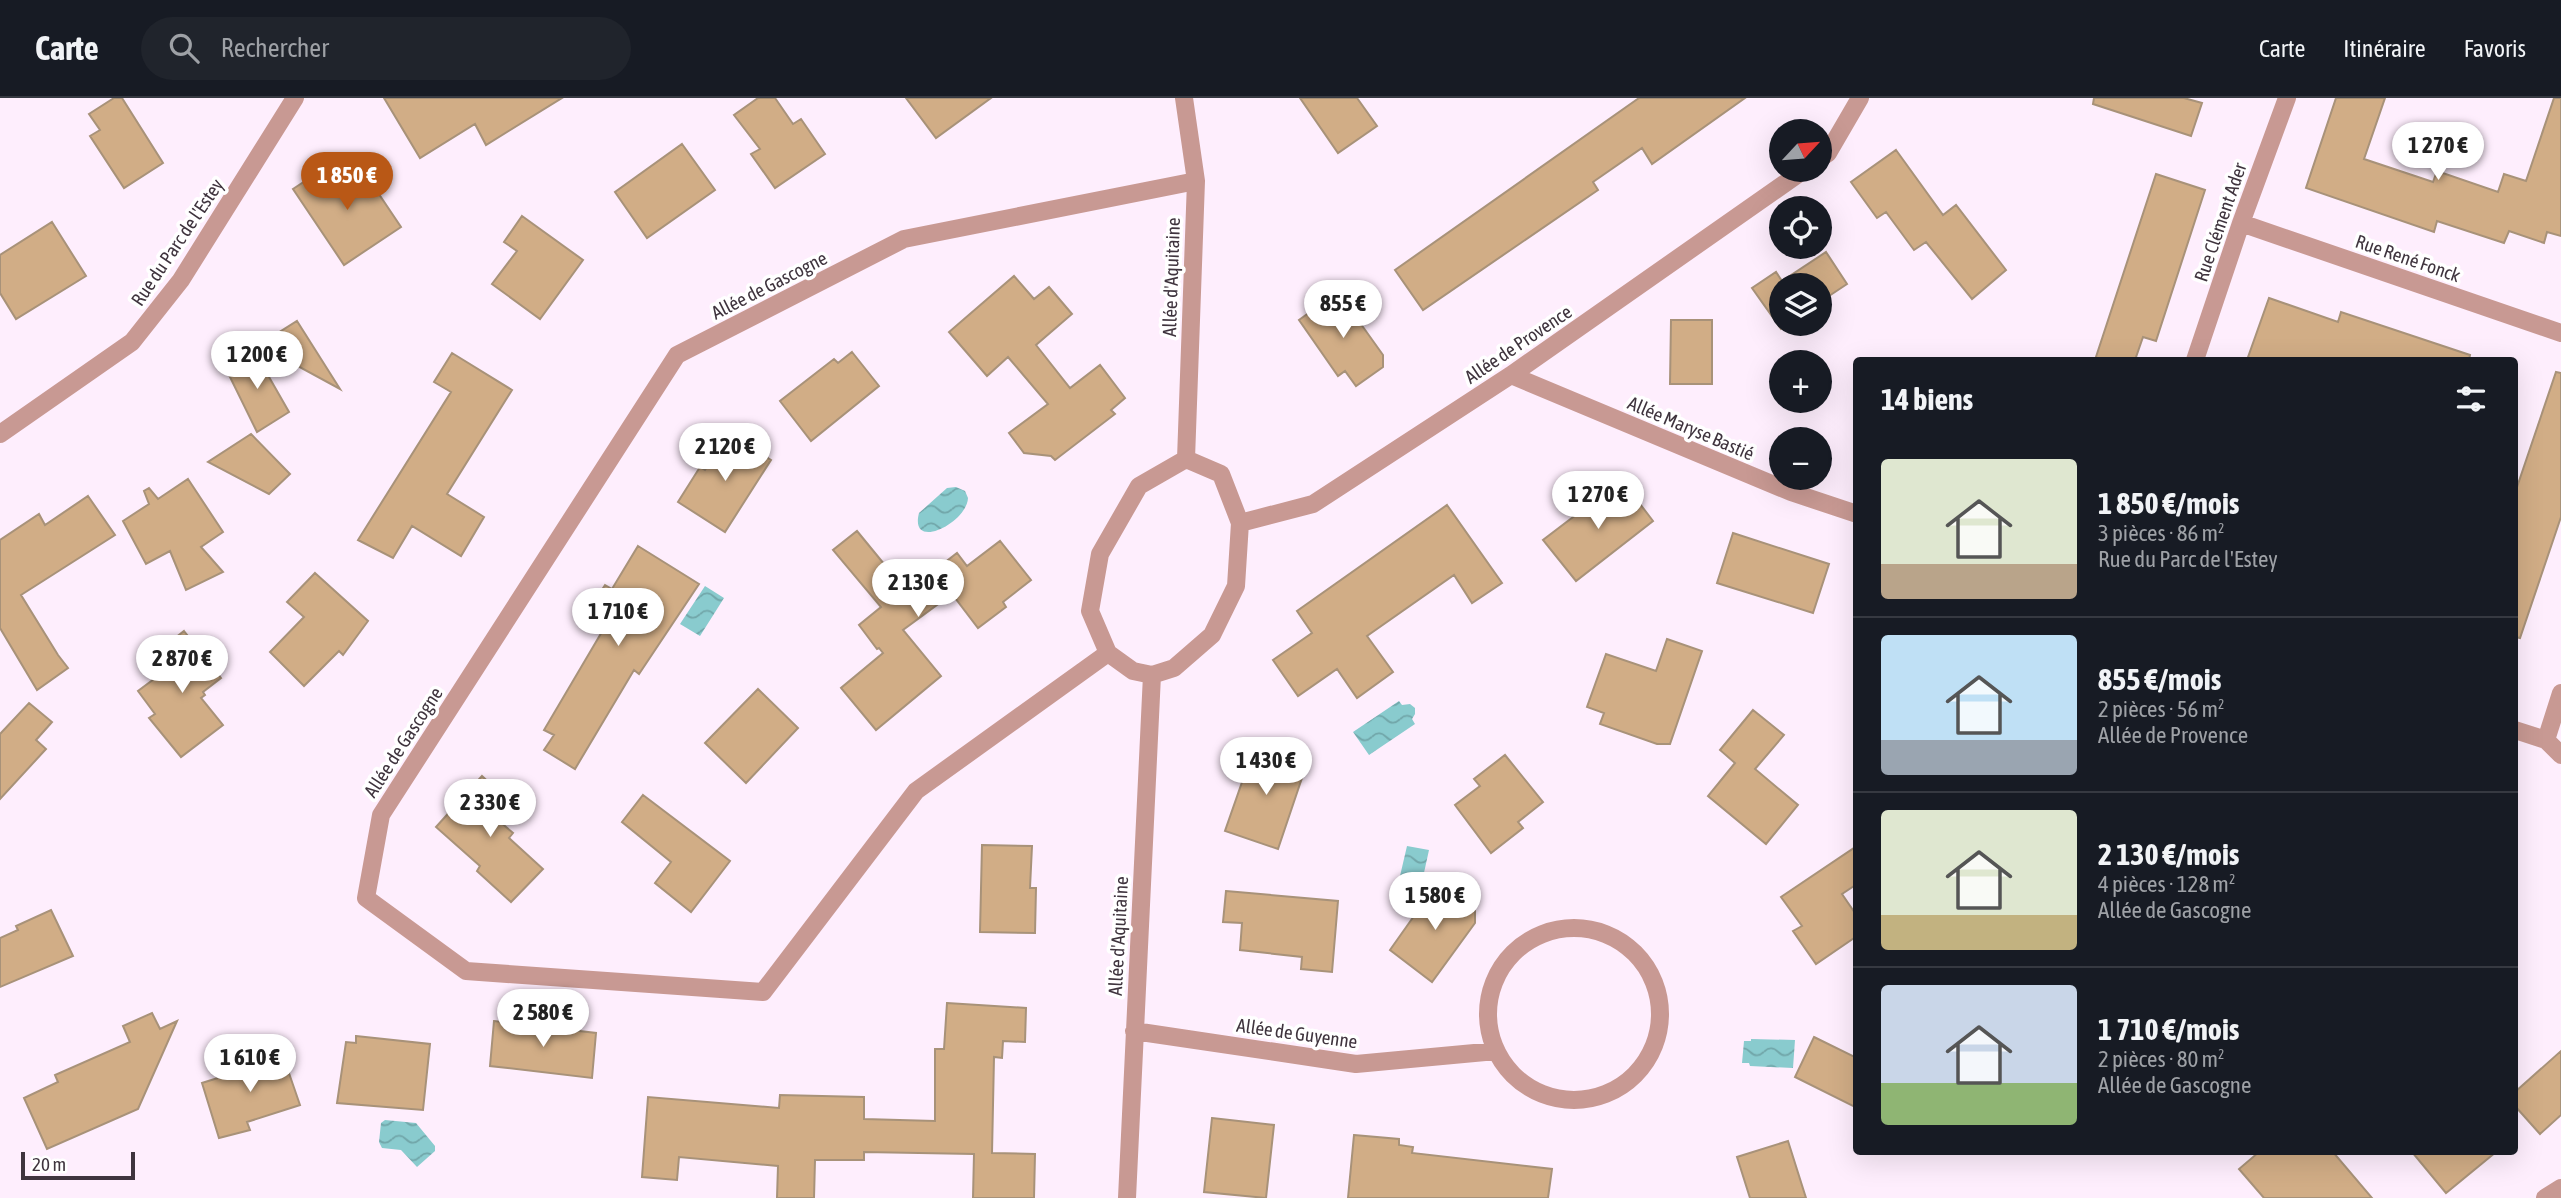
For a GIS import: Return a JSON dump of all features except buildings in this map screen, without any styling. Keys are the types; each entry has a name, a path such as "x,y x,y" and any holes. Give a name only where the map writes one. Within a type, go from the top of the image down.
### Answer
{"street":[{"name":"Rue du Parc de l'Estey","path":"0,434 132,342 181,280 295,98"},
{"name":"Allée d'Aquitaine","path":"1184,98 1196,181 1186,459"},
{"path":"1832,146 1860,98"},
{"name":"Rue Clément Ader","path":"2196,357 2287,98"},
{"name":"Allée de Gascogne","path":"1108,653 916,791 763,992 466,971 366,898 381,815 677,355 904,239 1196,181"},
{"name":"Allée de Provence","path":"1240,523 1313,504 1511,375 1787,182"},
{"name":"Rue René Fonck","path":"2241,223 2561,333"},
{"name":"Allée Maryse Bastié","path":"1511,375 1791,492 1853,513"},
{"path":"1186,459 1221,474 1240,523 1236,586 1212,635 1174,668 1152,676 1133,671 1108,653 1090,611 1100,554 1139,486 1186,459"},
{"name":"Allée d'Aquitaine","path":"1127,1198 1152,676"},
{"path":"2546,740 2561,693"},
{"path":"2518,731 2546,740 2561,755"},
{"path":"1565,928 1593,930 1618,941 1639,958 1654,982 1660,1011 1659,1020 1656,1040 1643,1066 1621,1086 1594,1098 1565,1100 1537,1093 1513,1076 1496,1051 1488,1025 1489,998 1498,972 1516,951 1539,935 1565,928"},
{"name":"Allée de Guyenne","path":"1134,1031 1356,1064 1496,1051"},
{"path":"2545,1198 2561,1188"}],"water":[{"path":"956,487 965,491 968,498 959,516 939,530 922,531 918,525 919,513 947,488"},
{"path":"705,586 724,598 700,636 680,624"},
{"path":"1399,701 1402,705 1410,704 1415,708 1412,719 1415,724 1369,755 1353,732"},
{"path":"1407,846 1429,850 1418,900 1409,898 1406,909 1393,906"},
{"path":"1795,1040 1793,1068 1750,1066 1749,1063 1742,1063 1744,1041"},
{"path":"385,1120 416,1123 435,1146 435,1151 417,1167 401,1150 382,1148 379,1142 381,1123"}]}
